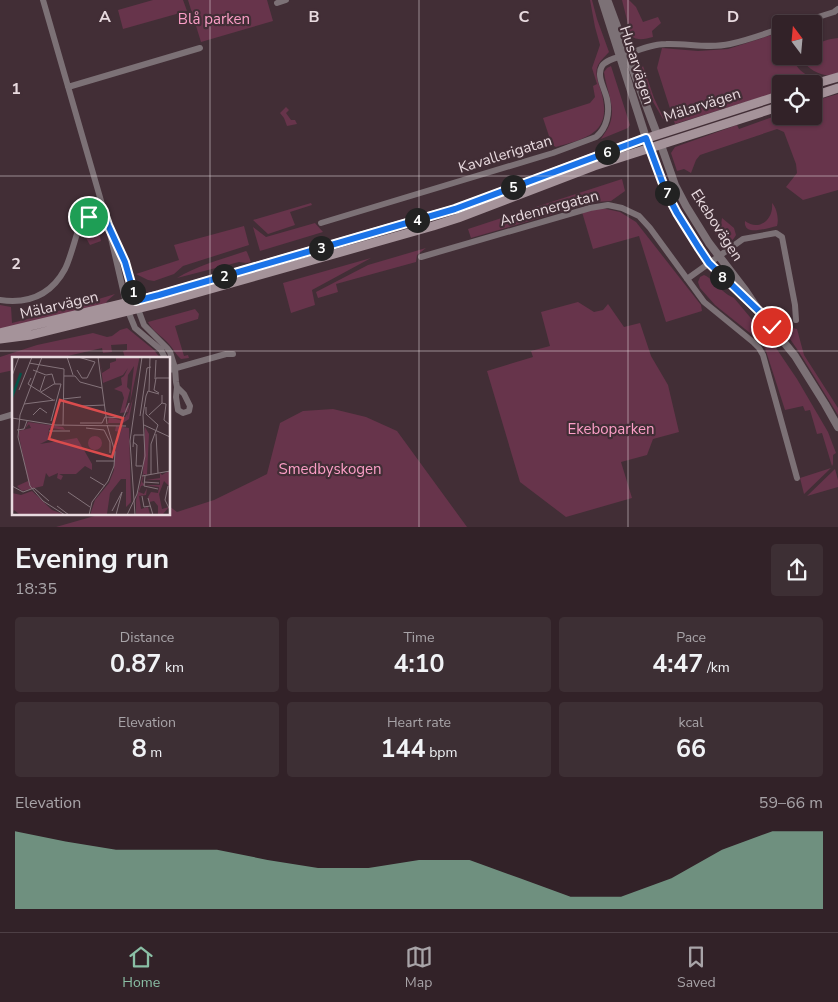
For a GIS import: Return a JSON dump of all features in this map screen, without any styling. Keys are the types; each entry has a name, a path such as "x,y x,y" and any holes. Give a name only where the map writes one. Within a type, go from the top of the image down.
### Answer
{"main road":[{"path":"822,82 838,77"},
{"path":"822,93 838,88"},
{"name":"Mälarvägen","path":"137,305 159,295 455,209 657,134 772,98"},
{"name":"Mälarvägen","path":"0,333 137,305 433,226 594,166 772,109"},
{"path":"657,134 661,145"},
{"path":"646,138 650,148"},
{"name":"Mälarvägen","path":"0,339 31,335 127,307"}],"street":[{"path":"43,0 108,225 127,307 136,328 161,350 164,357"},
{"path":"276,3 286,0"},
{"name":"Husarvägen","path":"602,0 657,134"},
{"name":"Husarvägen","path":"607,0 646,138"},
{"path":"822,16 838,9"},
{"name":"Kavallerigatan","path":"321,223 553,153 596,137 601,133 608,117 608,101 600,78 600,70 608,60 658,44 729,45 772,31"},
{"path":"68,87 200,48"},
{"name":"Ekebovägen","path":"661,145 675,185 700,228 718,256 795,356 826,404 838,427"},
{"name":"Ekebovägen","path":"650,148 666,192 709,263 762,314"},
{"name":"Ardennergatan","path":"421,257 590,208 608,205 622,208 639,216 650,228 704,302 760,348 797,478"},
{"path":"0,300 14,302 29,300 50,289 66,268 80,225 89,217 104,213"},
{"path":"108,225 125,262 144,325 170,352 171,370 177,385"},
{"path":"687,279 743,239 776,233 782,237 795,304 796,320"},
{"path":"171,370 226,354 233,354"}],"green space":[{"path":"153,0 183,0 187,11 123,29 118,10"},
{"name":"Blå parken","path":"188,0 267,0 273,21 201,42"},
{"path":"590,0 592,0 609,52 597,68 604,105 604,116 601,124 588,136 556,147 552,145 543,118 590,103 595,97 593,86 597,84 592,68 600,45"},
{"path":"622,0 629,0 636,7 643,22 658,17 661,23 652,31 653,37 639,39 631,36"},
{"path":"772,35 772,65 796,65 808,75 772,75 772,94 675,124 657,68 662,48 698,51 728,49"},
{"path":"838,38 838,74 817,73 807,65 822,65 822,42"},
{"path":"611,66 630,125 628,128 601,139 608,128 612,114 604,72"},
{"path":"643,66 654,98 664,119 652,100 641,69"},
{"path":"838,94 838,190 803,200 786,187 797,173 796,164 784,132 777,129 700,155 691,173 684,169 677,171 671,153 675,147 737,125 739,129 772,117 772,125 822,125 822,99"},
{"path":"286,107 289,110 286,113 297,124 287,126 280,113"},
{"path":"622,179 625,191 611,201 595,202 471,238 468,229"},
{"path":"311,203 312,205 290,212 295,225 268,234 253,220"},
{"path":"772,203 777,214 777,226 762,230 752,230 745,226 745,221 755,225 765,222 771,214"},
{"path":"602,208 620,212 636,222 701,305 702,311 666,322 639,236 593,249 582,212"},
{"path":"703,211 721,225 722,218 734,228 736,235 734,239 725,244 720,242"},
{"path":"93,220 101,241 90,245 81,229 86,223"},
{"path":"315,223 323,232 260,251 253,227 266,237"},
{"path":"244,226 249,245 183,266 174,274 154,281 136,274 179,260 174,245"},
{"path":"426,248 417,255 416,262 336,284 338,292 318,298 316,292 368,265"},
{"path":"246,251 251,262 239,262 177,278 202,266"},
{"path":"371,258 312,290 315,305 291,313 283,283"},
{"path":"704,275 725,293 734,298 776,348 797,379 828,432 836,453 833,455 832,466 822,433 817,434 810,410 805,411 803,406 785,410 765,348 755,337 715,305 700,288 698,282 700,277"},
{"path":"115,294 107,301 105,306 0,331 0,305 11,307 12,323"},
{"name":"Ekeboparken","path":"578,302 594,312 603,310 608,304 624,327 640,323 651,356 668,385 679,432 653,439 647,455 621,462 632,498 566,517 520,482 487,371 533,357 531,351 550,346 541,312"},
{"path":"195,309 199,314 198,319 175,326 184,356 188,355 189,358 181,359 148,322"},
{"path":"785,319 789,327 797,329 804,355 838,408 838,415 779,323"},
{"path":"127,328 154,350 159,357 125,357 123,351 127,350 127,344 111,345 112,352 103,353 102,348 63,357 12,357 12,370 0,373 0,357 37,345 93,333 107,337 112,336 120,330"},
{"name":"Smedbyskogen","path":"333,409 366,417 397,431 467,527 56,527 102,514 170,514 170,507 177,512 214,500 267,474 280,423 303,411"},
{"path":"831,468 804,494 800,478"},
{"path":"835,469 838,487 807,496"}],"route":[{"path":"89,217 104,213 125,262 136,301 455,209 646,138 666,192 699,248 709,263 762,314 772,327"}]}
